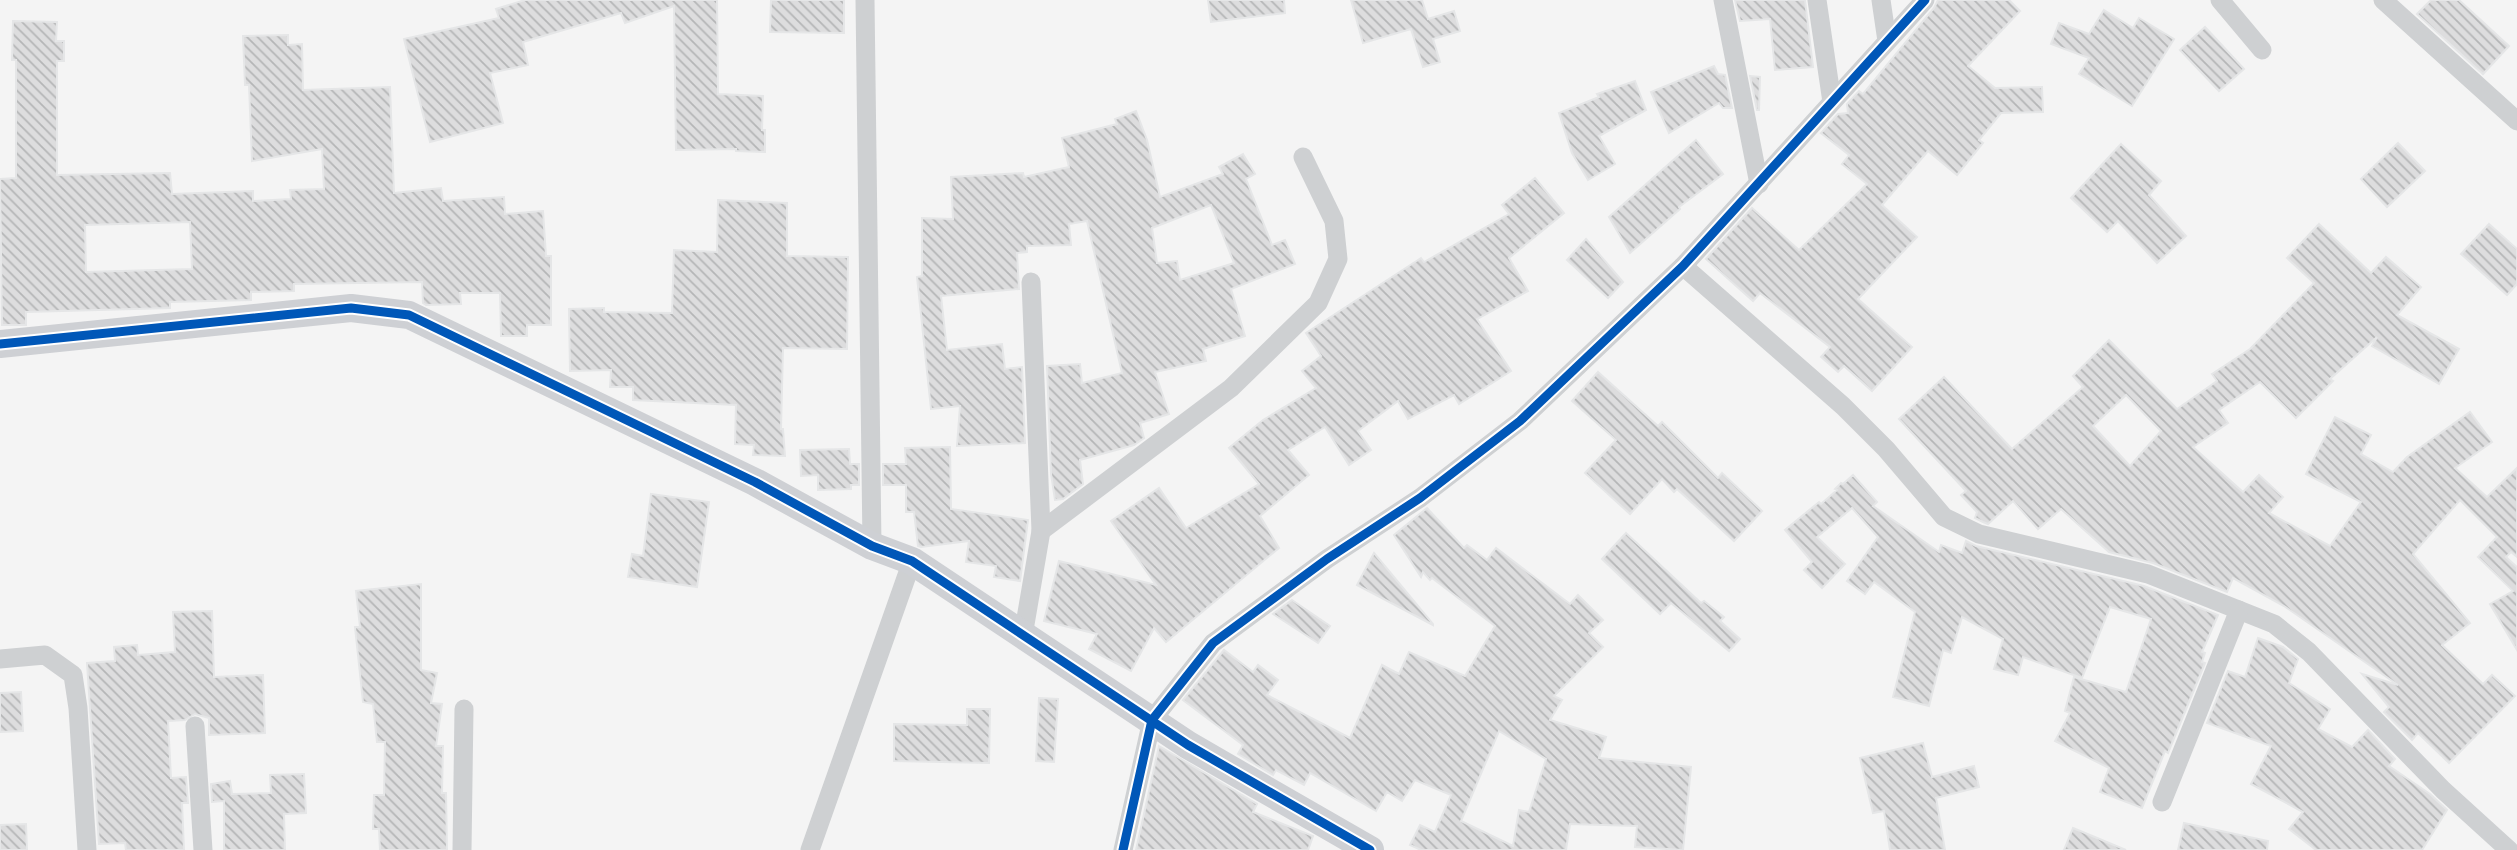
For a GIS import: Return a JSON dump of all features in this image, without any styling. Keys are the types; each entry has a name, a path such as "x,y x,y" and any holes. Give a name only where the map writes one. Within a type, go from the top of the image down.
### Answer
{"street":[{"path":"866,0 872,545"},
{"path":"1723,0 1759,184"},
{"path":"1817,0 1832,102"},
{"path":"1881,0 1887,41"},
{"path":"1123,850 1152,720 1213,643 1327,559 1420,498 1520,421 1684,266 1924,0"},
{"path":"2220,0 2262,50"},
{"path":"2384,0 2517,121"},
{"path":"1041,531 1231,388 1318,303 1338,259 1334,221 1303,157"},
{"path":"1684,266 1843,406 1886,449 1944,517 1979,534 2148,574 2274,624 2309,652 2443,790 2509,850"},
{"path":"1023,636 1041,531 1031,282"},
{"path":"0,344 351,308 409,315 755,482 872,545 912,561 1188,745 1370,850"},
{"path":"810,850 912,561"},
{"path":"2162,802 2239,610"},
{"path":"0,659 45,655 73,675 78,708 87,850"},
{"path":"462,850 464,709"},
{"path":"195,726 203,850"}],"building":[{"path":"525,0 717,0 718,94 763,96 762,130 765,130 765,152 736,149 676,150 674,6 625,23 621,13 523,42 528,65 490,73 503,123 430,142 404,39 499,18 496,9"},
{"path":"771,0 844,0 844,33 770,32"},
{"path":"1208,0 1284,0 1285,13 1211,22"},
{"path":"1351,0 1422,0 1428,19 1454,11 1460,31 1433,39 1440,62 1423,67 1411,29 1363,43"},
{"path":"1735,0 1805,0 1813,67 1775,70 1770,19 1740,21"},
{"path":"1938,0 2009,0 2020,11 1968,66 1995,88 2042,87 2043,112 2001,113 1979,140 1983,143 1957,175 1928,151 1882,205 1917,237 1858,299 1912,347 1872,391 1844,366 1838,372 1821,357 1830,347 1760,293 1753,301 1706,259 1752,208 1799,250 1867,184 1842,164 1849,155 1821,133 1838,114 1848,113 1847,104 1859,91 1863,94"},
{"path":"2431,0 2459,0 2509,46 2483,74 2417,14"},
{"path":"2104,10 2133,28 2139,18 2174,39 2132,106 2079,74 2089,58 2051,44 2059,23 2089,34"},
{"path":"13,21 57,22 56,41 64,41 64,61 57,61 57,175 170,173 172,194 253,191 253,201 291,199 290,190 324,189 322,149 252,161 249,85 245,85 243,36 288,35 288,45 302,44 303,90 390,87 394,193 441,188 443,201 504,197 505,214 543,211 546,256 551,256 551,325 527,325 527,336 501,336 500,293 460,293 461,304 426,305 423,303 422,282 294,284 294,291 251,292 251,300 170,302 170,308 26,312 26,325 2,325 0,179 16,178 16,60 12,60","holes":["190,222 192,269 86,272 85,225"]},
{"path":"2205,27 2244,69 2219,91 2180,50"},
{"path":"1714,66 1718,74 1725,75 1732,108 1723,108 1719,103 1669,133 1651,92"},
{"path":"1750,76 1760,77 1759,110 1757,110"},
{"path":"1635,81 1646,110 1599,136 1615,164 1588,180 1572,153 1559,113 1599,97 1597,94"},
{"path":"1136,111 1147,140 1160,197 1223,174 1219,167 1243,154 1255,174 1246,179 1272,245 1285,240 1295,264 1231,289 1245,336 1203,349 1206,361 1155,372 1169,414 1140,423 1144,438 1134,445 1080,460 1083,484 1063,499 1055,500 1051,474 1047,366 1080,364 1082,383 1122,373 1087,221 1069,224 1071,245 1027,246 1027,252 1017,253 1019,289 941,296 947,350 1002,344 1005,369 1022,367 1025,443 957,446 960,406 931,409 917,277 922,276 922,218 953,219 951,177 1023,173 1024,177 1069,167 1062,138 1117,124 1115,119","holes":["1211,205 1234,263 1180,280 1177,261 1157,263 1152,228"]},
{"path":"1696,140 1723,174 1679,207 1680,209 1630,253 1609,217"},
{"path":"2398,143 2425,171 2387,207 2361,179"},
{"path":"2121,144 2161,181 2149,195 2186,236 2157,263 2118,221 2107,232 2071,198"},
{"path":"1535,178 1564,213 1509,258 1528,291 1477,319 1511,371 1459,404 1454,395 1408,419 1398,401 1358,431 1371,450 1349,465 1325,427 1288,450 1309,475 1260,516 1279,548 1166,642 1154,628 1131,671 1089,649 1097,634 1044,621 1059,561 1156,585 1111,521 1159,488 1186,528 1259,484 1229,448 1263,420 1316,388 1302,371 1321,356 1306,333 1421,258 1424,262 1509,214 1502,205"},
{"path":"718,200 787,203 787,256 848,257 847,349 783,348 781,429 785,456 753,455 754,445 735,444 736,405 633,400 633,387 610,387 611,370 570,371 569,309 604,308 604,312 672,313 674,250 717,252"},
{"path":"2319,224 2371,273 2386,257 2421,287 2397,315 2459,349 2439,384 2372,346 2377,337 2330,379 2333,381 2296,418 2260,382 2219,410 2228,423 2193,447 2243,492 2259,475 2283,497 2269,513 2330,546 2361,502 2306,474 2335,417 2371,435 2361,454 2393,472 2407,457 2470,412 2492,442 2455,468 2487,497 2517,468 2517,557 2511,552 2506,557 2517,567 2517,650 2490,604 2513,591 2478,557 2497,537 2460,500 2413,554 2470,623 2442,645 2483,684 2492,675 2515,696 2449,763 2418,733 2412,740 2384,712 2389,707 2362,674 2398,685 2284,606 2233,578 2227,592 2153,563 2109,552 2061,509 2038,529 2013,501 1988,524 1983,522 1975,518 1977,512 1961,495 1966,491 1899,419 1944,377 2012,449 2083,387 2073,376 2109,340 2177,409 2217,381 2212,374 2250,349 2314,283 2287,258","holes":["2126,395 2161,431 2130,466 2093,426"]},
{"path":"2489,224 2517,249 2517,284 2507,295 2461,254"},
{"path":"1586,239 1623,282 1608,298 1567,260"},
{"path":"1598,372 1658,426 1662,422 1718,478 1722,473 1762,511 1734,541 1677,489 1674,492 1662,479 1630,514 1585,473 1616,440 1572,401"},
{"path":"950,447 951,509 1028,520 1020,581 994,577 996,566 966,562 969,541 918,546 914,512 906,512 906,485 883,485 883,464 906,464 905,448"},
{"path":"849,449 850,464 859,464 859,485 851,485 851,489 818,490 818,475 801,476 800,450"},
{"path":"1853,475 1877,502 1873,506 1939,552 1941,545 1962,553 1966,541 1976,546 2144,586 2218,615 2202,652 2205,653 2202,662 2205,663 2142,808 2100,792 2109,768 2055,741 2070,713 2065,711 2074,677 2126,692 2151,619 2110,607 2082,678 2023,657 2018,675 1994,669 2003,639 1962,617 1951,653 1943,650 1929,706 1893,697 1915,612 1874,582 1865,594 1847,581 1878,537 1852,508 1817,537 1845,564 1822,588 1804,570 1812,562 1785,530 1819,502 1821,504 1841,483"},
{"path":"651,494 709,502 697,587 628,577 632,554 643,556"},
{"path":"1427,508 1464,548 1467,545 1487,560 1496,548 1570,604 1578,595 1603,620 1589,633 1603,647 1554,696 1562,700 1550,720 1606,737 1599,758 1691,767 1683,850 1635,847 1637,826 1570,824 1566,850 1421,850 1410,845 1420,825 1435,832 1451,795 1415,780 1402,801 1387,792 1376,811 1310,773 1304,785 1276,770 1273,775 1238,754 1243,745 1183,700 1224,650 1253,672 1258,665 1278,680 1267,695 1350,738 1382,665 1399,674 1409,652 1465,676 1495,626 1432,578 1430,580 1423,572 1421,577 1394,535","holes":["1499,731 1546,759 1529,812 1519,810 1513,846 1461,821"]},
{"path":"1626,533 1701,603 1704,601 1724,617 1720,621 1740,639 1729,651 1671,603 1660,614 1602,559"},
{"path":"1374,553 1433,624 1433,625 1357,585"},
{"path":"421,584 421,670 437,673 431,703 442,704 436,746 443,746 442,793 446,793 447,850 380,850 379,829 373,829 374,795 384,795 385,742 377,742 373,704 363,702 355,627 360,627 356,591"},
{"path":"1292,600 1330,626 1318,643 1273,614"},
{"path":"212,611 214,677 263,675 265,733 209,735 209,718 195,714 185,720 168,721 171,778 186,777 188,803 182,803 184,850 126,850 125,843 99,844 87,663 115,661 114,647 137,645 138,655 175,652 173,612"},
{"path":"2258,638 2283,647 2298,659 2289,683 2330,709 2318,729 2352,747 2368,730 2395,759 2389,766 2430,794 2447,810 2422,850 2316,850 2289,829 2303,812 2251,784 2271,746 2207,723 2228,671 2245,677"},
{"path":"21,692 23,731 0,732 0,693"},
{"path":"1039,698 1058,699 1054,762 1036,761"},
{"path":"967,709 990,709 989,763 894,761 894,724 967,725"},
{"path":"1923,743 1932,777 1974,766 1979,787 1936,798 1945,850 1890,850 1884,811 1873,813 1860,758"},
{"path":"1159,746 1257,804 1253,812 1313,836 1308,850 1136,850"},
{"path":"304,774 306,813 284,814 285,850 224,850 224,801 212,802 211,784 230,781 232,794 271,793 270,775"},
{"path":"2184,823 2268,841 2267,850 2178,850"},
{"path":"26,824 27,850 0,850 0,825"},
{"path":"2073,828 2126,850 2064,850"}],"cycle path":[{"path":"1123,850 1152,720 1213,643 1327,559 1420,498 1520,421 1683,266 1925,0"},
{"path":"0,344 351,308 409,315 755,482 872,546 912,561 1188,745 1370,850"}]}
